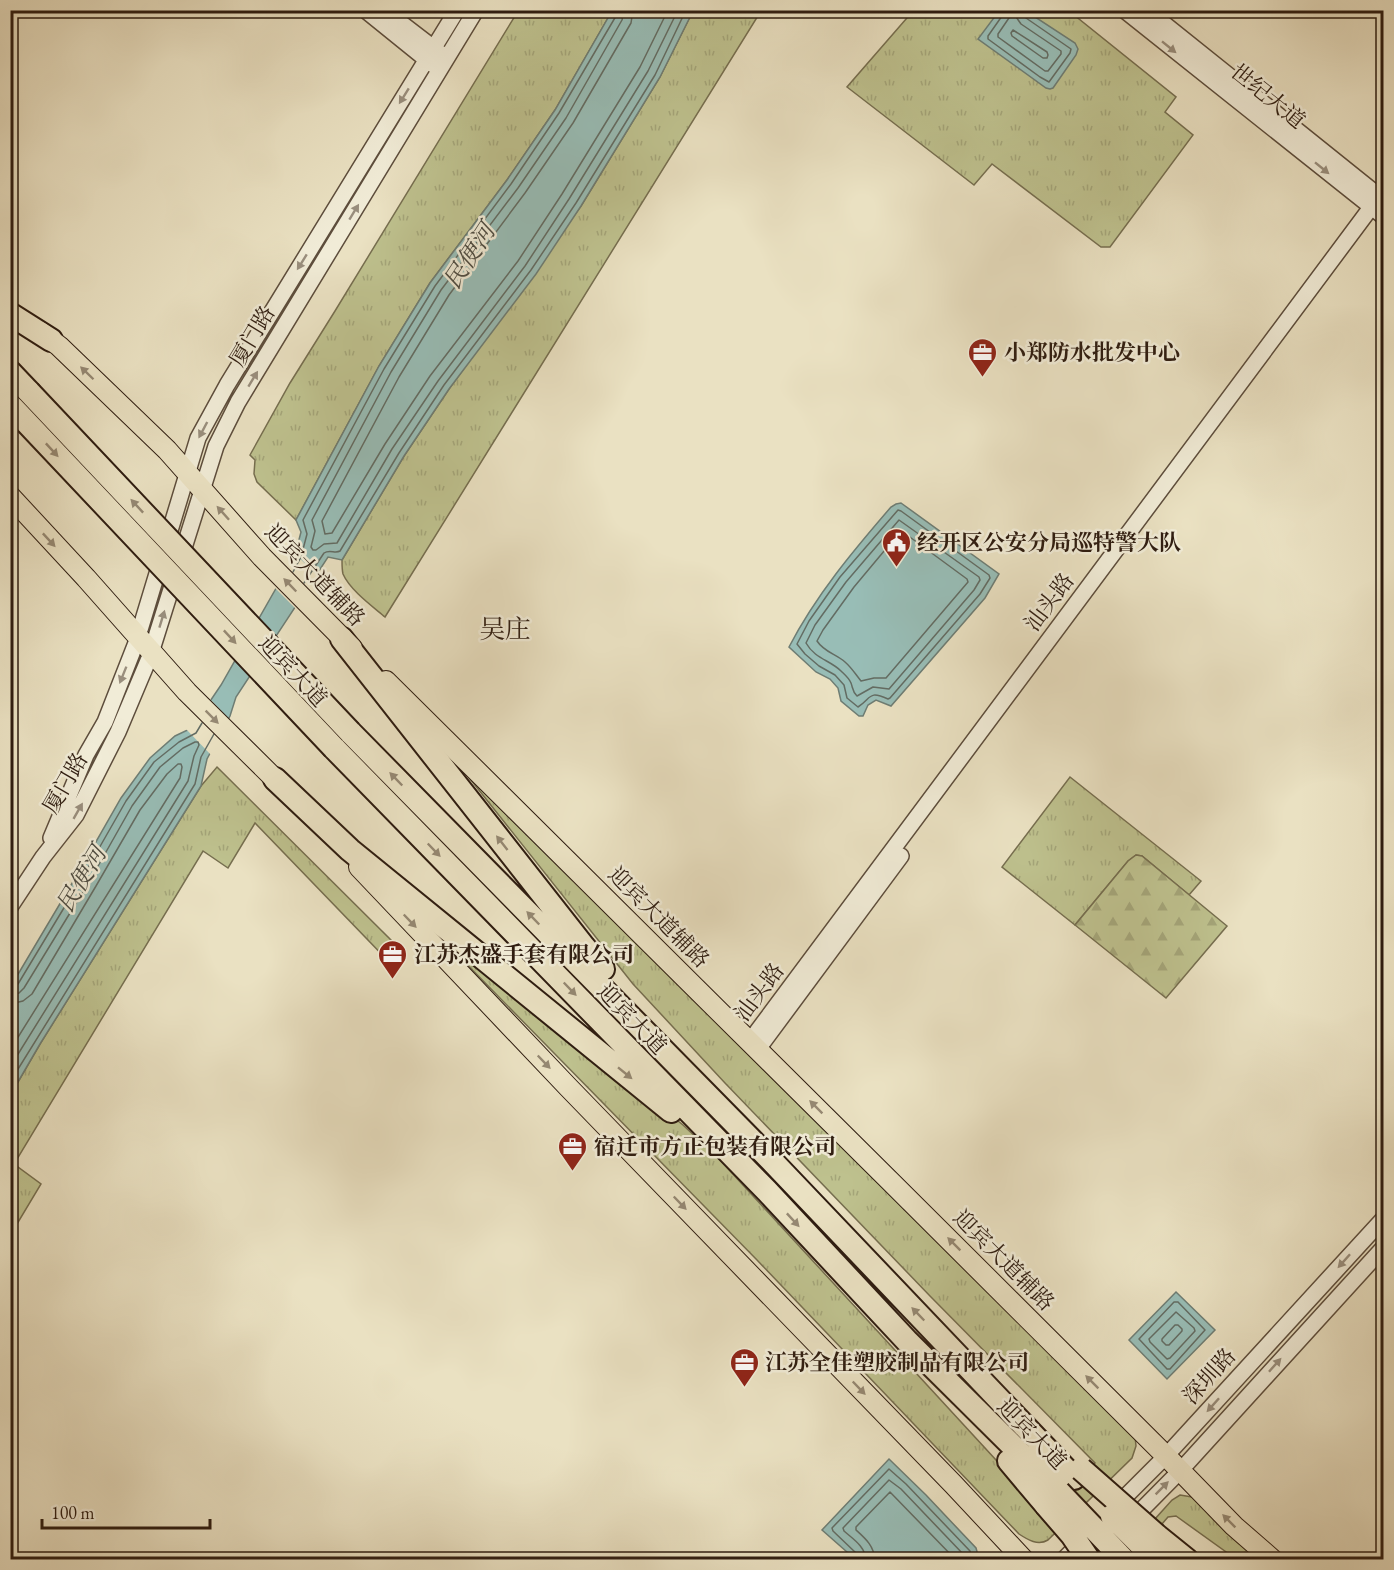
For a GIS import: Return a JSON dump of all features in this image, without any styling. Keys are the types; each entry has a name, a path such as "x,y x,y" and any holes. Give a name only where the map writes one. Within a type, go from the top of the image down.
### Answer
{"highway":[{"path":"10,313 51,340"},
{"name":"迎宾大道","path":"10,372 342,740 907,1341 1065,1486 1152,1547 1187,1560"},
{"name":"迎宾大道","path":"11,407 342,740 771,1160 936,1333 1124,1560"},
{"path":"342,639 584,947 771,1160"},
{"path":"275,779 350,850 626,1073 767,1191"},
{"path":"1065,1486 1072,1535 1091,1560"}],"main road":[{"name":"迎宾大道辅路","path":"51,340 167,450 262,556 342,639 754,1045 1234,1526 1273,1560"},
{"path":"10,496 187,692 275,779 568,1088 954,1484 1024,1560"}],"street":[{"path":"365,10 444,65"},
{"path":"384,10 430,55"},
{"name":"厦门路","path":"43,857 86,755 105,722 138,637 198,438 227,385 457,10"},
{"name":"厦门路","path":"43,857 76,815 140,683 216,446 238,402 476,10"},
{"name":"世纪大道","path":"1124,10 1380,204"},
{"name":"世纪大道","path":"1147,10 1380,204"},
{"name":"汕头路","path":"754,1045 1380,204"},
{"path":"10,908 43,857"},
{"name":"深圳路","path":"1091,1560 1383,1218"},
{"name":"深圳路","path":"1064,1560 1173,1464 1383,1247"}],"green space":[{"path":"518,11 612,11 555,110 507,180 430,283 379,366 296,520 257,482 254,474 255,460 250,455 290,383"},
{"path":"693,11 761,11 385,617 346,580 342,560 404,456 449,389 581,206 660,77"},
{"path":"913,11 1069,11 1176,97 1165,112 1193,135 1110,247 1101,247 992,164 974,185 847,87"},
{"path":"432,731 1135,1436 1136,1446 1132,1458 1048,1540 1037,1542 1019,1534 757,1260 447,944 454,938 683,1125 720,1160 1042,1510 1095,1463 930,1296 633,984"},
{"path":"217,767 400,949 404,957 402,964 395,968 255,823 228,868 203,851 14,1164 41,1184 11,1234 11,1094 201,786"},
{"path":"1070,777 1201,881 1189,895 1142,856 1136,855 1128,861 1075,925 1002,867"},
{"path":"1136,855 1142,856 1227,926 1166,998 1075,925 1128,861"},
{"path":"1180,1495 1198,1498 1266,1559 1236,1559 1176,1516 1168,1517 1162,1524 1155,1519 1172,1500"}],"water":[{"name":"民便河","path":"612,11 693,11 660,77 581,206 536,274 449,389 404,456 342,560 328,557 236,697 230,716 207,759 201,786 11,1094 11,986 121,798 150,758 175,736 192,728 221,685 295,555 301,532 296,520 379,366 430,283 507,180 555,110"},
{"path":"999,11 1026,11 1075,43 1078,49 1076,55 1053,88 1046,88 978,39"},
{"path":"901,503 999,574 985,598 891,706 876,700 868,705 863,716 859,716 841,701 838,688 830,679 816,672 789,647 823,591 849,557 891,507"},
{"path":"1176,1292 1215,1330 1167,1379 1129,1340"},
{"path":"889,1459 976,1548 979,1559 855,1559 822,1530"}],"pier":[{"path":"293,552 319,577 297,610 274,587"},
{"path":"209,698 231,721 212,756 185,728 190,726"}],"place":[{"name":"小郑防水批发中心","path":"983,378"},
{"name":"经开区公安分局巡特警大队","path":"896,568"},
{"name":"江苏杰盛手套有限公司","path":"393,980"},
{"name":"宿迁市方正包装有限公司","path":"573,1172"},
{"name":"江苏全佳塑胶制品有限公司","path":"744,1388"}],"district":[{"name":"吴庄","path":"505,629"}]}
